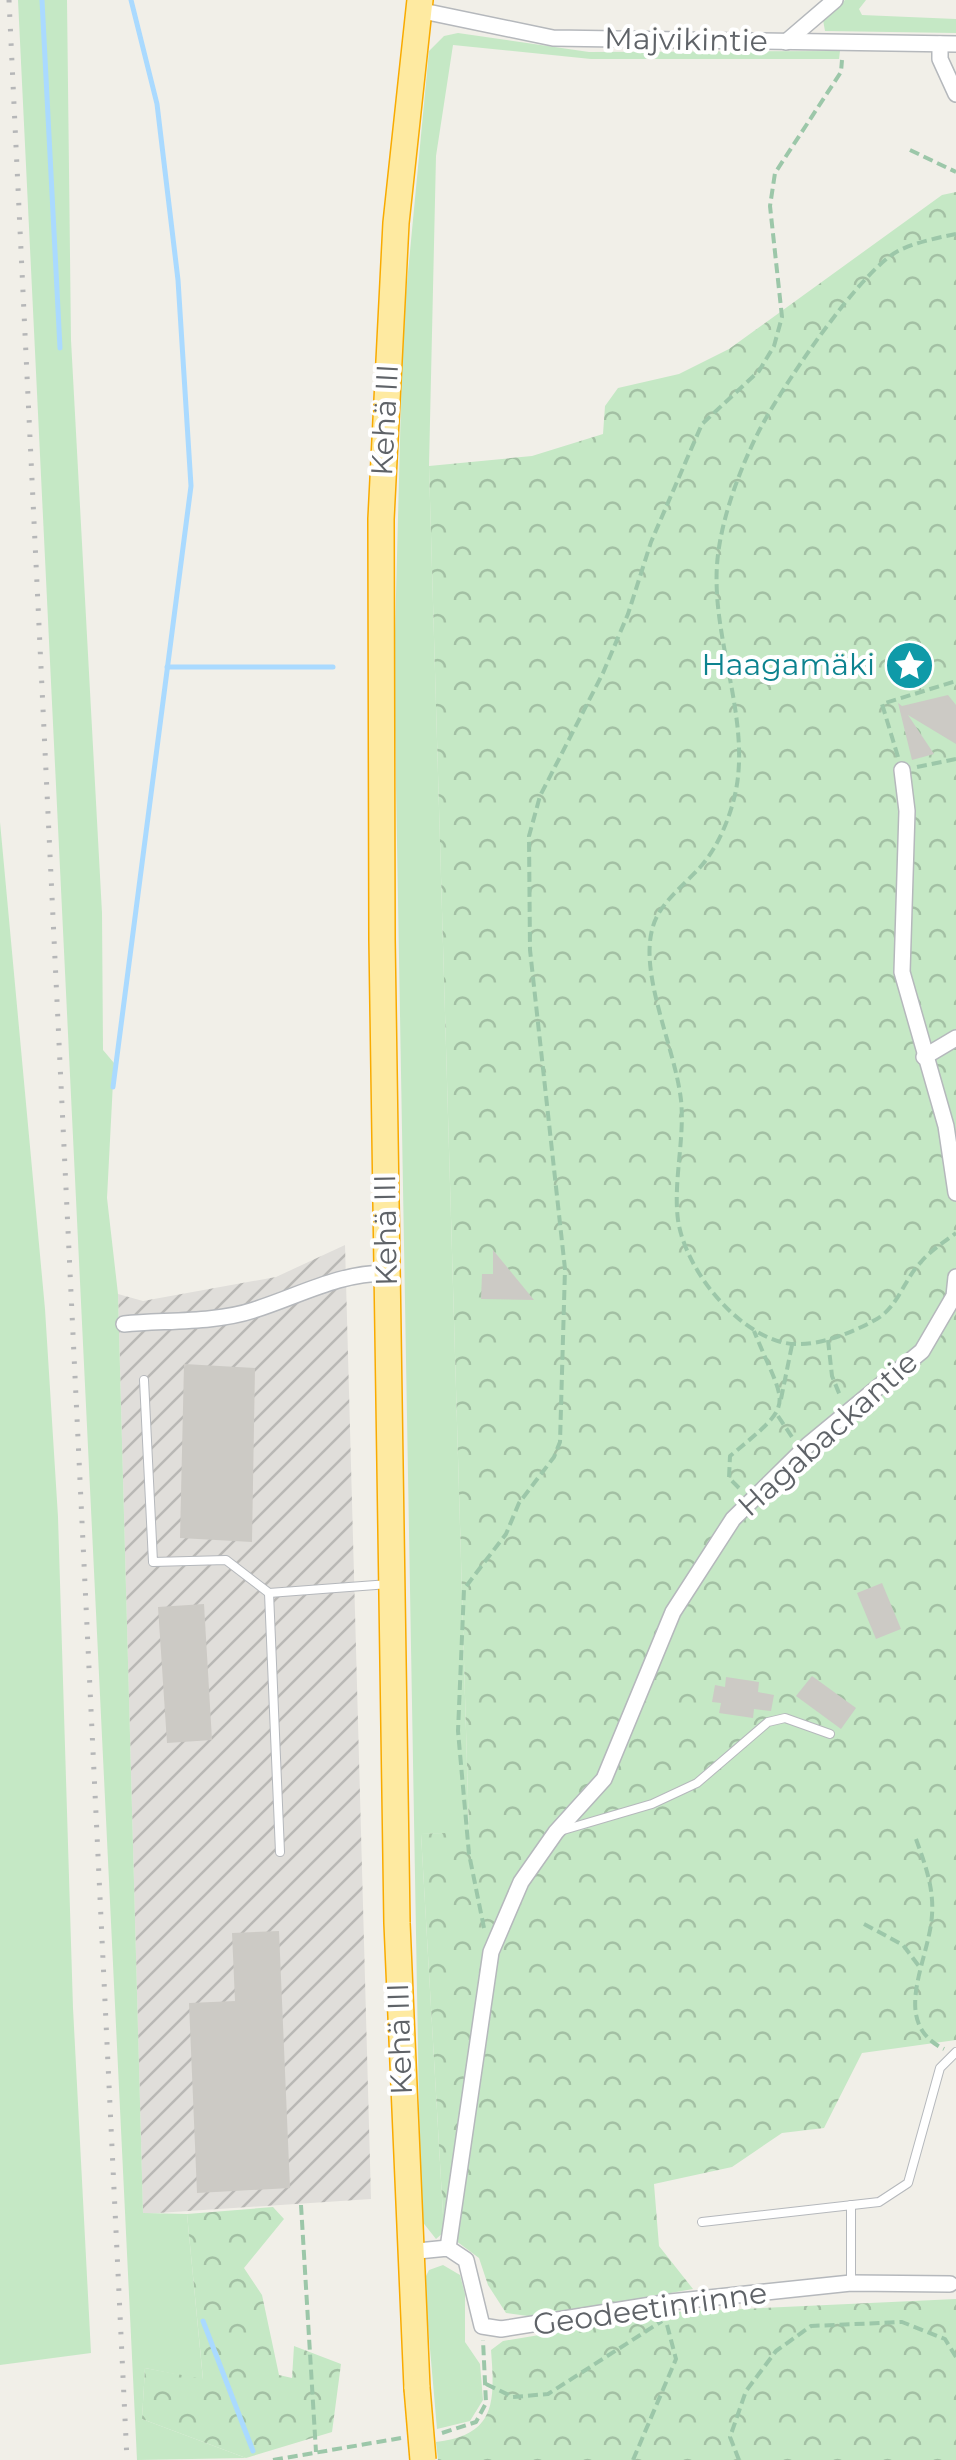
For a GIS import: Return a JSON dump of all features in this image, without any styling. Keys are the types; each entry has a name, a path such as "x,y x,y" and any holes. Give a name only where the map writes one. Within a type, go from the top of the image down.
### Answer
{"highway":[{"name":"Kehä III","path":"419,5 396,223 381,519 386,1272 396,1904 408,2252 423,2460"}],"street":[{"path":"786,42 835,0"},
{"name":"Majvikintie","path":"419,5 553,38 844,43 946,49"},
{"path":"946,49 956,94"},
{"path":"902,770 907,811 902,972 946,1126 956,1194"},
{"path":"924,1057 956,1038"},
{"path":"124,1324 250,1312 319,1284 359,1273 386,1272"},
{"name":"Hagabackantie","path":"448,2248 491,1952 521,1882 556,1832 604,1779 673,1612 733,1519 808,1445 922,1351 954,1296 956,1278"},
{"path":"408,2252 448,2248 466,2260 473,2272 482,2326"},
{"name":"Geodeetinrinne","path":"482,2326 502,2330 670,2302 851,2283 953,2281"}],"lane":[{"path":"144,1380 153,1562 226,1560 269,1592 392,1584"},
{"path":"269,1592 280,1852"},
{"path":"556,1832 652,1804 696,1782 768,1722 785,1718 830,1734"},
{"path":"702,2222 879,2202 908,2183 940,2068 955,2052"},
{"path":"851,2205 851,2283"}],"path":[{"path":"491,1952 476,1898 466,1819 458,1731 459,1622 464,1589 506,1534 519,1503 554,1457 560,1442 565,1269 530,950 529,836 540,796 609,658 651,542 702,424 758,371 774,346 782,316 770,206 776,173 841,72 844,43"},
{"path":"910,150 956,172"},
{"path":"782,1399 754,1330 698,1272 684,1244 678,1218 681,1102 670,1038 648,957 652,927 664,906 705,862 724,827 737,788 736,728 718,630 717,564 726,516 760,429 867,275 897,251 956,234"},
{"path":"956,682 882,704 902,770 956,759"},
{"path":"754,1330 792,1344 828,1340 878,1319 918,1264 956,1233"},
{"path":"828,1340 832,1376 847,1415"},
{"path":"752,1500 729,1478 730,1456 778,1416 792,1344"},
{"path":"778,1416 795,1440 808,1445"},
{"path":"916,1839 929,1876 932,1915 913,2012 926,2040 955,2052"},
{"path":"864,1924 904,1945 921,1969"},
{"path":"301,2205 316,2452"},
{"path":"486,2384 513,2398 548,2394 666,2319 676,2359 633,2460"},
{"path":"738,2460 730,2437 746,2391 776,2350 812,2326 902,2322 945,2339 956,2357"},
{"path":"438,2433 476,2422 486,2403 482,2326"},
{"path":"273,2460 405,2438"}],"shaded area":[{"path":"345,1245 371,2199 143,2214 118,1294 143,1301 276,1277"}],"green space":[{"path":"18,0 67,0 71,340 102,913 103,1050 114,1063 107,1198 118,1294 143,2213 187,2214 203,2380 145,2368 142,2419 246,2458 137,2460"},
{"path":"845,0 866,0 859,9 862,15 956,19 956,33 825,31 823,20"},
{"path":"458,33 589,52 840,51 839,59 591,59 453,45 436,156 429,466 469,1833 421,1834 444,2232 436,2239 421,2220 394,671 403,325 429,51 444,36"},
{"path":"956,192 956,2040 862,2053 824,2128 782,2133 732,2167 654,2184 659,2246 693,2289 535,2317 506,2313 488,2285 479,2258 444,2232 421,1834 469,1832 429,466 532,456 603,434 605,406 618,388 679,374 729,349 942,195"},
{"path":"0,822 45,1309 58,1517 73,2008 91,2353 0,2365"},
{"path":"273,2207 284,2219 244,2268 262,2295 279,2375 292,2378 294,2346 341,2364 332,2432 246,2458 142,2419 145,2368 203,2379 187,2214"},
{"path":"443,2265 460,2275 465,2294 465,2342 480,2364 483,2400 470,2421 437,2429 424,2280 429,2270"},
{"path":"956,2299 956,2460 438,2460 436,2442 470,2432 488,2413 493,2385 491,2350 503,2341 676,2312"}],"building":[{"path":"948,695 956,705 956,744 908,715 934,754 912,760 898,703 902,706"},
{"path":"493,1250 534,1300 481,1299 482,1274 493,1274"},
{"path":"184,1364 255,1368 252,1542 180,1538"},
{"path":"882,1583 901,1629 876,1639 857,1593"},
{"path":"204,1604 212,1740 167,1743 158,1607"},
{"path":"812,1676 856,1708 841,1729 796,1696"},
{"path":"726,1677 759,1682 758,1692 774,1695 771,1711 754,1709 753,1718 719,1713 721,1703 712,1702 715,1685 725,1687"},
{"path":"279,1931 290,2188 197,2193 189,2003 235,2001 232,1933"}],"waterway":[{"path":"42,0 60,348"},
{"path":"113,1087 191,486 178,280 157,104 131,0"},
{"path":"167,667 333,667"},
{"path":"203,2321 253,2451"}],"railway":[{"path":"9,0 127,2460"}],"place":[{"name":"Haagamäki","path":"910,665"}]}
